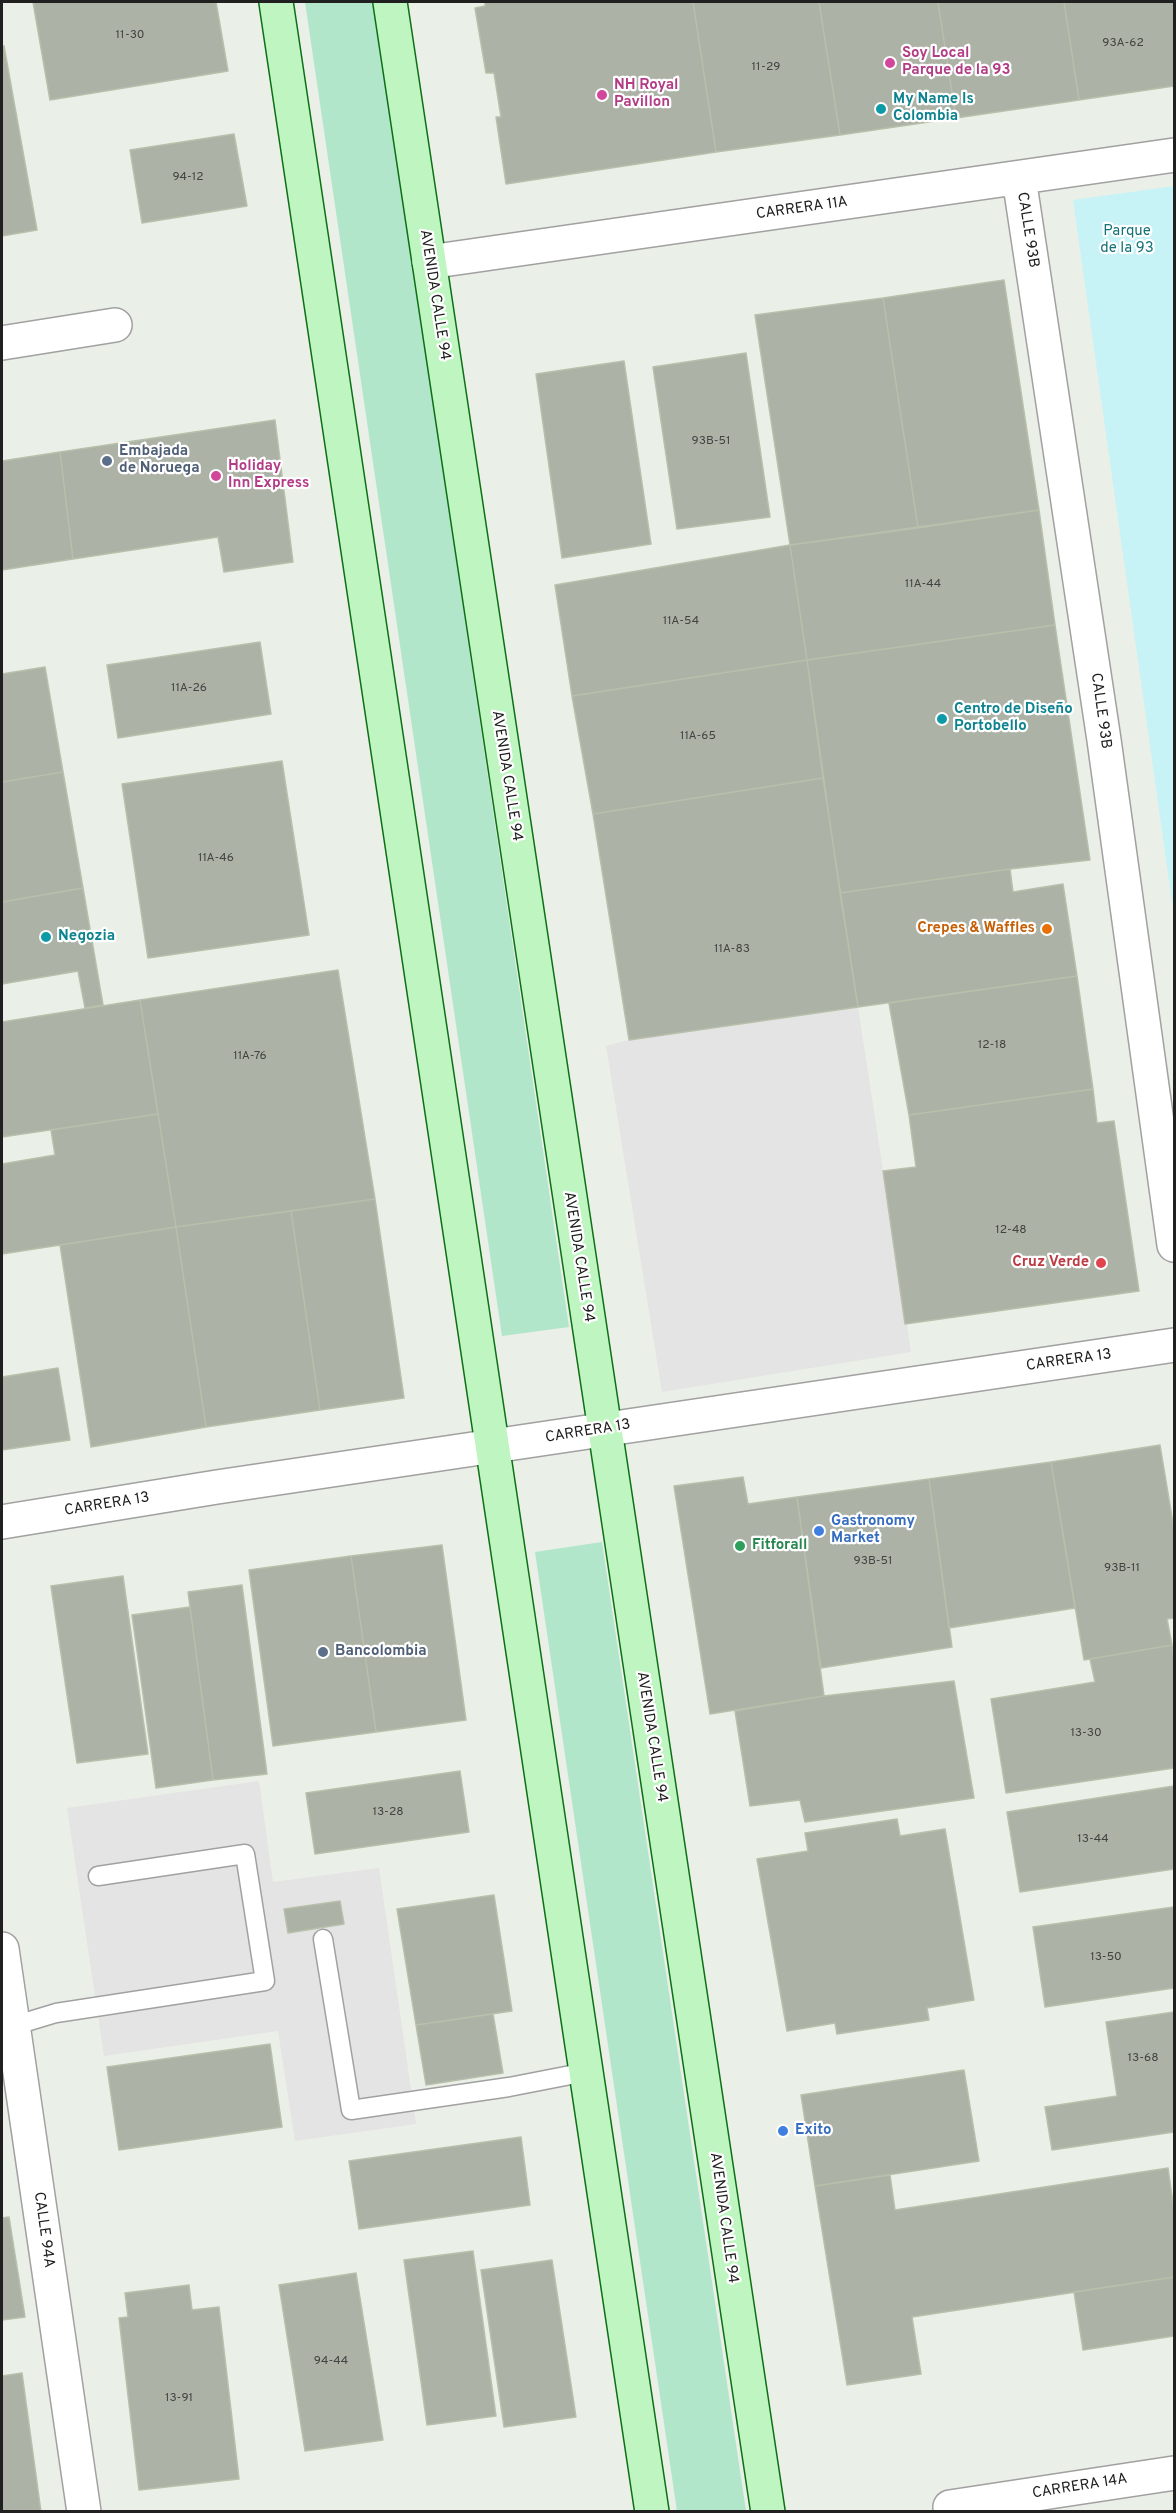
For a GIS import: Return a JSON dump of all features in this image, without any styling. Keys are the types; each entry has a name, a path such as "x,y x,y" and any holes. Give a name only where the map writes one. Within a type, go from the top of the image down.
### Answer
{"main road":[{"path":"276,2 652,2511"},
{"name":"AVENIDA CALLE 94","path":"390,2 768,2511"}],"street":[{"name":"CARRERA 11A","path":"429,262 1174,155"},
{"name":"CALLE 93B","path":"1019,178 1101,718 1174,1245"},
{"path":"2,343 115,325"},
{"name":"CARRERA 13","path":"2,1522 217,1487 1174,1345"},
{"name":"CALLE 94A","path":"2,1950 84,2511"},
{"name":"CARRERA 14A","path":"950,2507 1174,2473"}],"lane":[{"path":"13,2026 56,2013 265,1980 245,1854 98,1876"},
{"path":"323,1939 351,2110 509,2087 586,2072"}],"green space":[{"path":"305,2 374,2 569,1327 502,1336"},
{"name":"Parque de la 93","path":"1174,186 1174,916 1073,200"},
{"path":"602,1542 746,2511 677,2511 535,1552"}],"shaded area":[{"path":"858,1007 911,1352 662,1392 606,1046 629,1040"},
{"path":"259,1781 273,1882 379,1868 416,2124 295,2141 278,2031 104,2056 67,1808"}],"building":[{"path":"33,2 216,2 228,71 50,100"},
{"name":"NH Royal Pavillon","path":"485,2 693,2 716,152 506,184 496,117 501,117 494,73 486,73 475,8 485,6"},
{"path":"693,2 819,2 840,135 716,152"},
{"path":"819,2 938,2 956,118 840,135"},
{"path":"938,2 1064,2 1079,100 956,118"},
{"path":"1064,2 1174,2 1174,86 1079,100"},
{"path":"2,46 4,46 37,230 2,236"},
{"path":"234,134 247,206 142,223 130,150"},
{"path":"1004,280 1039,510 918,528 883,298"},
{"path":"883,298 918,528 790,545 755,315"},
{"path":"746,353 770,517 677,529 653,367"},
{"path":"624,361 651,544 562,558 536,374"},
{"path":"275,420 293,562 224,572 218,537 73,559 60,452"},
{"path":"60,452 73,559 2,570 2,461"},
{"path":"1039,510 1055,625 807,660 790,545"},
{"path":"790,545 807,660 572,696 555,585"},
{"name":"Centro de Diseño Portobello","path":"1055,625 1090,860 840,893 807,660"},
{"path":"260,642 271,714 118,738 107,665"},
{"path":"807,660 823,778 593,814 572,696"},
{"path":"45,667 63,772 2,782 2,674"},
{"path":"282,761 309,935 148,958 122,784"},
{"path":"63,772 83,888 2,902 2,782"},
{"path":"823,778 858,1007 629,1040 593,814"},
{"path":"1010,869 1013,892 1063,884 1077,976 858,1007 840,893"},
{"name":"Negozia","path":"83,888 103,1005 85,1008 78,971 2,984 2,902"},
{"path":"338,970 375,1199 176,1227 140,1000"},
{"path":"1077,976 1093,1089 909,1115 889,1003"},
{"path":"140,1000 158,1114 2,1137 2,1022"},
{"path":"1093,1089 1097,1123 1114,1121 1139,1291 905,1324 883,1171 916,1167 909,1115"},
{"path":"158,1114 176,1227 2,1254 2,1164 55,1155 51,1130"},
{"path":"375,1199 404,1398 320,1410 291,1211"},
{"path":"291,1211 320,1410 206,1427 176,1227"},
{"path":"176,1227 206,1427 91,1447 60,1245"},
{"path":"58,1368 70,1440 2,1450 2,1377"},
{"path":"1160,1445 1174,1529 1174,1618 1167,1619 1172,1645 1084,1660 1051,1462"},
{"path":"1051,1462 1075,1608 949,1628 929,1479"},
{"path":"743,1477 748,1504 797,1497 824,1696 710,1714 674,1486"},
{"path":"929,1479 952,1647 821,1668 797,1497"},
{"path":"442,1545 466,1720 376,1732 351,1556"},
{"path":"351,1556 376,1732 273,1746 249,1570"},
{"path":"123,1576 148,1754 77,1763 51,1586"},
{"path":"242,1585 267,1774 213,1780 188,1592"},
{"path":"190,1607 213,1780 156,1788 132,1615"},
{"path":"1172,1645 1174,1768 1006,1793 991,1699 1095,1682 1090,1659"},
{"path":"954,1681 974,1798 805,1822 800,1800 750,1806 735,1711 824,1696"},
{"path":"460,1771 469,1832 315,1854 306,1793"},
{"path":"1174,1786 1174,1869 1020,1892 1007,1812"},
{"path":"897,1819 900,1836 945,1829 974,2000 927,2008 929,2020 837,2034 835,2023 787,2031 757,1859 808,1851 805,1833"},
{"path":"494,1895 512,2011 416,2025 397,1909"},
{"path":"340,1901 344,1924 288,1933 284,1909"},
{"path":"1174,1907 1174,1988 1045,2007 1033,1927"},
{"path":"1174,2012 1174,2132 1052,2150 1045,2107 1117,2096 1106,2022"},
{"path":"493,2014 503,2073 426,2085 416,2025"},
{"path":"270,2044 282,2127 119,2150 107,2067"},
{"path":"964,2070 979,2161 815,2186 801,2095"},
{"path":"521,2137 530,2205 359,2229 349,2161"},
{"path":"1168,2168 1174,2210 1174,2277 912,2317 921,2374 847,2385 815,2186 890,2175 895,2210"},
{"path":"9,2217 25,2317 2,2320 2,2218"},
{"path":"473,2251 496,2416 427,2425 404,2260"},
{"path":"552,2260 576,2417 504,2427 481,2270"},
{"path":"356,2273 383,2440 305,2451 279,2285"},
{"path":"1174,2277 1174,2336 1083,2350 1074,2292"},
{"path":"189,2285 192,2310 219,2307 239,2479 139,2490 119,2318 128,2317 125,2293"},
{"path":"22,2373 41,2512 2,2512 2,2376"}],"place":[{"name":"Soy Local Parque de la 93","path":"890,63"},
{"name":"NH Royal Pavillon","path":"602,95"},
{"name":"My Name Is Colombia","path":"881,109"},
{"name":"Embajada de Noruega","path":"107,461"},
{"name":"Holiday Inn Express","path":"216,476"},
{"name":"Centro de Diseño Portobello","path":"942,719"},
{"name":"Crepes & Waffles","path":"1047,929"},
{"name":"Negozia","path":"46,937"},
{"name":"Cruz Verde","path":"1101,1263"},
{"name":"Gastronomy Market","path":"819,1531"},
{"name":"Fitforall","path":"740,1546"},
{"name":"Bancolombia","path":"323,1652"},
{"name":"Exito","path":"783,2131"}]}
